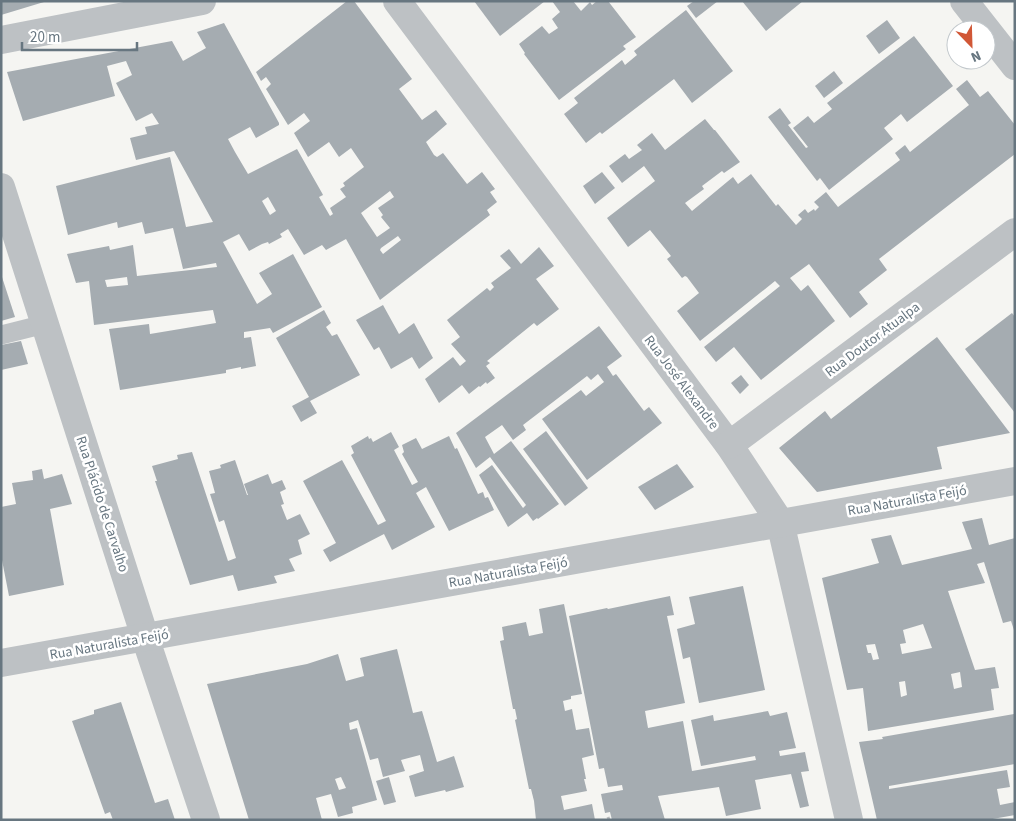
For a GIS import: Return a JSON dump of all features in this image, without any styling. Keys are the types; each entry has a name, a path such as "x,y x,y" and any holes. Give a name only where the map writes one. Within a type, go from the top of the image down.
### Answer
{"street":[{"path":"1,40 202,1"},
{"name":"Rua José Alexandre","path":"397,1 730,445 780,522 849,820"},
{"path":"964,1 1015,66"},
{"name":"Rua Plácido de Carvalho","path":"1,187 145,637 206,820"},
{"name":"Rua Doutor Atualpa","path":"730,445 1015,232"},
{"name":"Rua Naturalista Feijó","path":"1,663 1015,481"}],"lane":[{"path":"1,335 45,324"}],"building":[{"path":"1,1 44,1 44,2 1,15"},
{"path":"347,1 354,1 412,79 399,89 422,120 436,110 447,124 426,142 434,155 437,157 443,153 467,184 482,172 495,189 490,192 497,202 487,210 490,215 380,300 346,239 326,250 322,245 304,255 288,229 280,234 282,237 249,251 239,234 223,242 257,304 272,294 259,273 293,254 322,307 273,333 270,328 244,332 244,338 251,337 256,366 226,370 226,373 120,390 109,329 149,324 150,334 216,323 213,310 94,325 89,281 76,283 67,254 109,246 110,250 133,245 137,276 217,267 216,263 183,269 173,228 145,234 142,222 118,228 117,222 68,235 56,186 170,157 186,227 213,222 174,151 136,160 130,138 147,134 145,127 159,124 152,113 136,121 116,83 132,75 126,61 107,66 115,96 23,121 7,72 172,41 183,61 206,48 197,32 224,23 279,123 279,125 256,138 250,127 228,139 235,152 248,174 297,149 323,195 319,197 330,216 333,214 330,208 346,197 340,189 345,186 343,183 364,167 351,148 339,157 329,142 308,157 294,133 310,121 304,113 288,125 266,89 271,84 266,77 261,81 256,72","holes":["390,191 394,197 378,208 383,215 381,217 390,228 377,237 361,213","268,197 276,211 270,215 262,201","398,236 401,240 383,254 380,250","127,277 128,285 107,287 105,280"]},
{"path":"474,1 545,1 500,36"},
{"path":"552,1 573,1 581,11 590,2 592,5 597,1 608,1 636,37 623,46 626,49 559,100 524,54 519,44 542,26 549,34 558,28 552,19 560,12"},
{"path":"694,1 718,1 696,18 687,6"},
{"path":"742,1 803,1 766,31"},
{"path":"686,10 733,71 692,103 674,79 602,134 600,132 586,143 564,114 578,103 574,98 622,60 625,65 637,55 634,51"},
{"path":"887,20 900,38 879,54 866,36"},
{"path":"914,36 953,86 907,122 901,114 884,128 893,139 829,190 820,178 817,181 768,117 780,108 791,123 788,125 806,148 808,147 793,128 808,116 814,123 832,109 827,103"},
{"path":"834,71 843,83 824,98 815,86"},
{"path":"967,80 980,97 988,91 1015,125 1015,154 879,259 887,270 859,292 868,304 850,318 809,264 790,278 801,291 808,285 835,321 761,380 734,347 716,362 704,347 780,286 775,281 700,341 677,311 699,293 687,277 682,278 667,259 671,256 650,230 628,247 607,218 655,181 644,166 622,183 609,166 625,154 629,159 642,150 637,145 652,133 665,150 705,119 740,162 724,173 722,171 702,186 704,189 685,203 692,211 733,177 738,184 751,174 776,206 778,204 796,225 802,219 798,215 805,209 808,213 814,209 815,211 819,207 814,202 826,192 838,207 900,160 895,153 905,145 910,152 969,105 956,89"},
{"path":"602,172 615,188 595,204 583,186"},
{"path":"539,247 554,266 536,279 559,309 537,326 534,323 487,361 490,363 486,366 495,378 487,384 486,382 479,386 469,394 462,385 439,403 425,379 453,357 460,366 466,361 451,344 460,337 447,320 487,288 490,291 494,287 491,283 511,268 500,256 509,249 521,264"},
{"path":"1,274 15,317 1,321"},
{"path":"383,305 399,334 414,323 433,358 419,369 412,357 391,369 379,347 374,350 356,320"},
{"path":"324,310 331,323 326,327 332,336 337,334 360,375 310,401 317,413 301,422 292,406 309,397 276,338"},
{"path":"1012,313 1015,317 1015,413 965,349"},
{"path":"599,326 622,356 607,367 613,376 616,374 644,411 649,407 662,423 587,480 542,419 581,390 586,396 604,382 598,374 591,380 587,376 523,425 526,430 513,440 502,425 485,437 494,454 511,441 559,504 538,519 533,521 527,513 508,527 479,475 492,465 523,508 526,505 490,457 476,468 456,433"},
{"path":"937,337 1010,433 937,447 942,469 817,492 779,448 825,411 831,419"},
{"path":"21,341 28,364 1,370 1,345"},
{"path":"741,375 749,385 740,394 731,383"},
{"path":"546,431 588,488 565,506 523,449"},
{"path":"391,432 399,447 394,450 412,485 418,482 402,454 404,452 402,445 416,438 422,449 449,436 455,449 457,448 478,494 483,492 485,498 488,497 494,510 449,531 426,487 416,493 435,527 392,550 384,534 330,562 323,550 336,543 303,481 342,460 378,525 386,521 351,455 354,453 351,446 368,436 373,442"},
{"path":"192,452 228,561 236,558 224,520 219,522 210,494 215,493 209,471 221,468 220,465 235,460 247,495 244,484 268,474 272,484 282,480 286,489 280,492 284,504 281,505 287,520 300,514 310,534 298,540 302,554 289,559 295,571 274,576 277,583 238,591 233,575 190,585 155,481 157,481 152,466 178,459 177,455"},
{"path":"677,464 694,487 655,510 638,487"},
{"path":"42,469 44,479 62,474 72,504 50,509 64,585 9,596 1,555 1,507 16,504 12,483 33,480 32,471"},
{"path":"982,518 989,545 1015,538 1015,633 1011,621 1003,623 984,562 977,564 985,583 948,591 975,670 995,667 999,688 991,689 994,710 868,731 863,688 847,690 822,578 879,563 871,539 891,535 902,565 972,549 962,522","holes":["923,624 932,648 902,654 900,644 906,643 903,630","875,644 879,659 873,660 871,653 868,653 866,645","960,672 962,687 954,689 951,674","905,681 907,695 901,697 899,682"]},
{"path":"743,586 765,690 699,703 690,657 683,659 677,629 695,624 689,597"},
{"path":"670,596 674,615 667,616 685,703 645,711 648,728 683,721 692,771 756,760 755,756 701,766 691,720 713,715 714,721 768,711 770,716 787,712 796,748 779,751 780,756 805,752 809,771 801,772 809,806 800,808 791,774 755,780 761,809 726,816 719,787 658,796 665,820 612,820 610,812 605,813 601,794 623,790 622,785 608,787 604,768 599,769 569,616"},
{"path":"564,604 582,694 571,696 571,699 563,701 565,711 572,709 576,730 589,728 594,755 582,758 587,791 561,796 564,810 592,804 595,820 536,820 534,801 531,789 529,789 515,720 517,719 515,709 513,709 500,641 504,640 502,627 526,622 529,636 543,633 539,609"},
{"path":"397,649 413,713 422,711 437,762 454,756 464,787 415,797 409,776 424,771 420,755 401,760 405,771 383,777 378,758 370,760 358,720 349,723 350,730 357,728 377,800 352,807 353,813 338,817 331,794 316,798 322,820 249,820 207,684 307,664 338,654 346,681 364,676 360,658","holes":["341,777 346,788 339,790 335,779"]},
{"path":"121,702 155,803 168,799 175,820 113,820 110,812 105,814 72,721 94,714 94,710"},
{"path":"1014,714 1015,764 889,786 889,789 1007,770 1010,787 997,789 1000,805 1015,802 1015,815 987,820 877,820 859,742"},
{"path":"389,777 396,802 384,805 376,781"}]}
